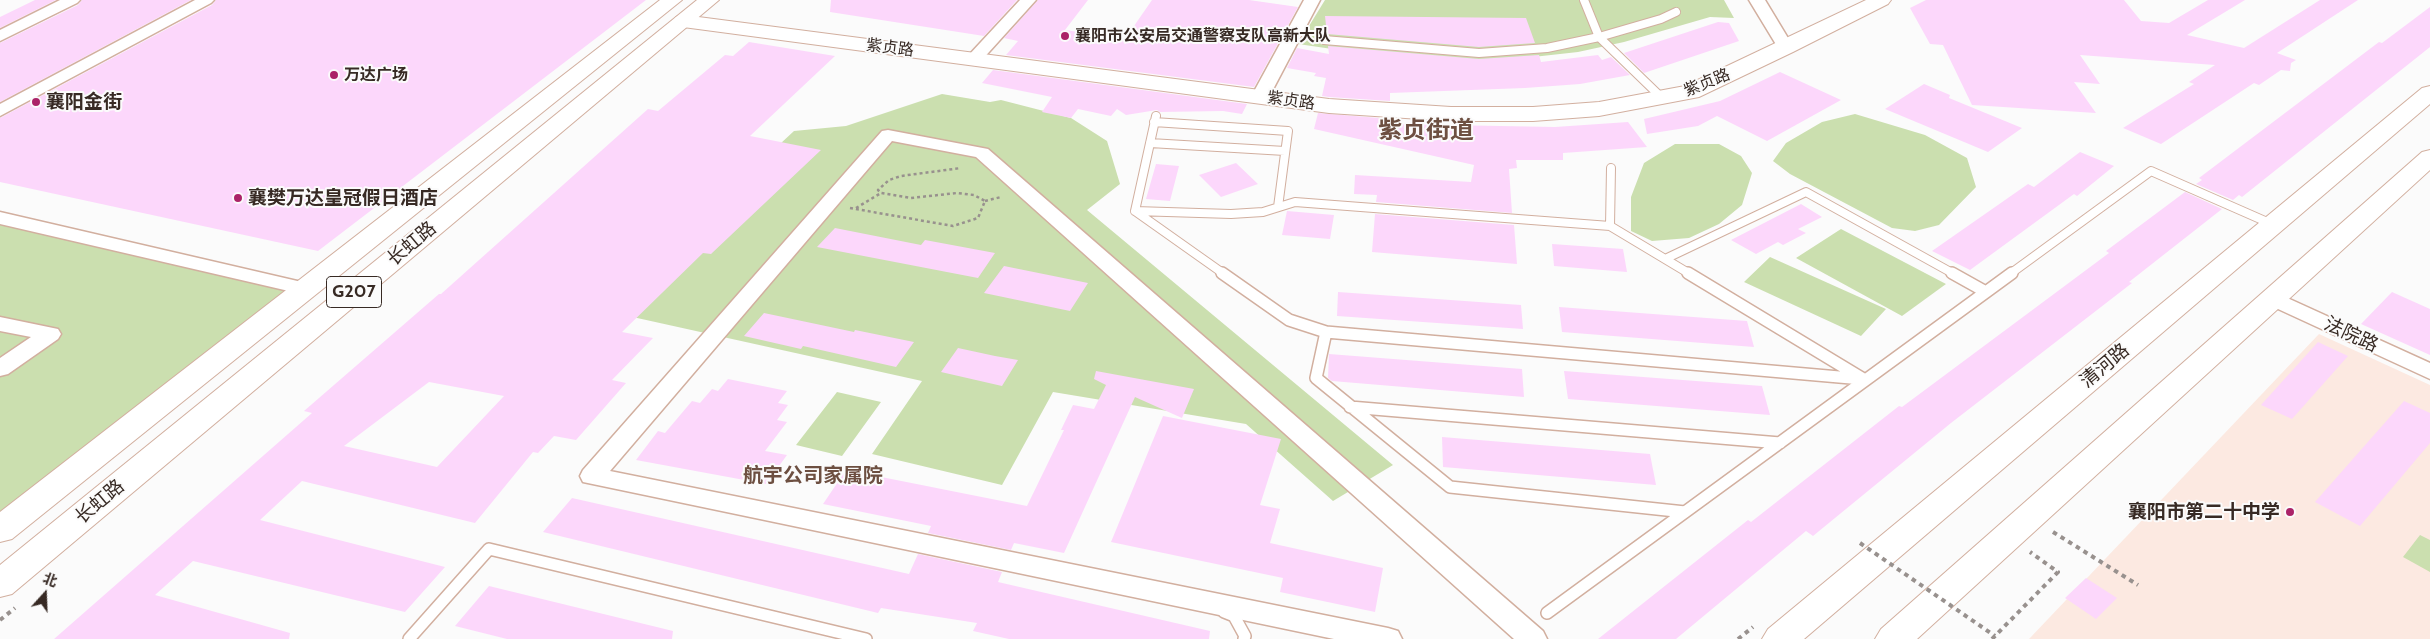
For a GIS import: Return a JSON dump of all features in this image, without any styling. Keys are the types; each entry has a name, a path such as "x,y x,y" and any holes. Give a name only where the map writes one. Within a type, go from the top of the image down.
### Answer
{"main road":[{"name":"长虹路","path":"0,530 306,288 678,11 709,0"},
{"name":"紫贞路","path":"678,11 974,59 1329,106 1450,114 1533,114 1600,109 1691,92 1786,48 1881,0"},
{"name":"长虹路","path":"0,584 678,11"},
{"name":"清河路","path":"1780,639 2430,93"},
{"path":"1893,639 2430,157"}],"street":[{"path":"0,36 72,0"},
{"path":"0,111 206,0"},
{"path":"974,59 1028,0"},
{"path":"1260,97 1312,0"},
{"path":"1757,0 1786,48"},
{"path":"1388,639 592,476 888,134 982,152 1534,639"},
{"path":"2,220 306,288"},
{"name":"法院路","path":"2272,298 2430,372"},
{"path":"0,324 50,334 0,369"}],"lane":[{"path":"1584,0 1599,37 1662,98"},
{"path":"1324,40 1401,48 1479,52 1547,48 1599,37 1660,19 1676,12"},
{"path":"1135,210 1155,119 1288,131 1278,207"},
{"path":"1150,143 1285,151"},
{"path":"1610,226 1611,168"},
{"path":"1547,613 2151,171 2274,225"},
{"path":"1665,259 1806,192 1986,292"},
{"path":"1135,210 1232,214 1263,212 1295,202 1610,226 1865,380"},
{"path":"1135,210 1290,320 1326,332 1865,380"},
{"path":"1326,332 1316,378 1450,487 1685,512"},
{"path":"1350,407 1780,443"},
{"path":"409,639 490,550 866,639"},
{"path":"1028,572 1216,609 1234,616 1245,636 1244,639"}],"path":[{"path":"881,193 878,190 889,180 960,169 971,162 974,151"},
{"path":"827,205 953,226 978,218 985,201 974,195 957,193 911,198 881,193 855,209"},
{"path":"2029,517 2138,585"},
{"path":"1860,543 1993,638 2058,572 2007,537"}],"shaded area":[{"name":"襄阳市第二十中学","path":"2319,334 2430,385 2430,639 2029,639"}],"green space":[{"path":"1325,0 1724,0 1734,18 1710,17 1624,42 1578,52 1497,61 1387,57 1298,44"},
{"path":"942,94 990,102 1001,100 1071,118 1107,141 1120,184 1087,210 1393,465 1333,501 1246,424 1053,392 1002,485 872,454 922,381 601,310 794,131 846,126"},
{"path":"1855,114 1925,135 1967,158 1976,187 1939,225 1915,231 1892,228 1790,174 1773,161 1786,143 1822,122"},
{"path":"1675,144 1719,144 1741,156 1752,173 1742,205 1719,224 1689,238 1652,241 1631,231 1631,197 1644,163"},
{"path":"0,218 306,289 0,530"},
{"path":"1841,229 1946,284 1902,316 1796,258"},
{"path":"1770,257 1886,309 1861,336 1744,282"},
{"path":"837,392 881,402 842,456 796,445"},
{"path":"2420,535 2430,540 2430,572 2403,557"}],"building":[{"path":"35,0 56,0 0,28 0,17"},
{"path":"82,0 191,0 0,102 0,43 78,5"},
{"name":"万达广场","path":"216,0 646,0 318,251 0,182 0,118 212,5"},
{"path":"831,0 1017,0 984,36 830,12"},
{"path":"1038,0 1088,0 1065,30 1125,39 1152,0 1249,0 1298,7 1254,87 1006,55 1018,41 1004,38"},
{"path":"1926,0 2124,0 2141,21 2169,23 2208,0 2245,0 2187,35 2244,48 2320,0 2358,0 2277,53 2296,60 2291,63 2290,71 2281,70 2259,85 2254,83 2161,144 2123,128 2194,84 2189,82 2215,65 2080,55 2100,84 2074,82 2096,113 1972,105 1943,45 1930,44 1910,8"},
{"path":"2430,7 2430,47 2242,197 2239,195 2233,200 2196,184 2202,180 2199,178 2379,42 2382,43"},
{"path":"1325,16 1526,18 1535,43 1479,47 1327,34"},
{"path":"1718,22 1729,23 1739,41 1644,73 1624,53"},
{"path":"749,42 835,56 750,136 821,150 711,254 703,253 622,332 653,338 612,380 626,383 576,440 554,436 538,453 533,452 475,523 302,481 260,520 445,567 405,612 193,561 155,595 290,633 289,639 54,639 312,413 304,411 441,294 648,109 658,111 725,55 733,56","holes":["429,382 504,396 437,467 344,446"]},
{"path":"1328,46 1479,59 1539,55 1541,62 1598,55 1602,60 1611,57 1630,75 1580,84 1390,93 1390,101 1329,97 1322,96 1326,78 1314,76 1316,73 1287,68 1297,48 1329,54"},
{"path":"993,70 1247,104 1242,114 1223,111 1160,112 1157,110 1126,115 1117,109 1111,116 1078,109 1071,118 1042,112 1052,97 982,83"},
{"path":"1780,72 1841,100 1767,141 1717,116 1698,126 1647,134 1644,119 1720,101"},
{"path":"1924,84 1950,95 1949,98 2022,128 1988,152 1885,109"},
{"path":"1318,113 1391,119 1391,124 1555,127 1628,122 1647,147 1563,153 1563,160 1516,160 1517,168 1509,169 1512,213 1376,202 1377,195 1354,194 1355,175 1471,182 1474,165 1314,129"},
{"path":"2080,152 2114,166 2077,196 2074,194 1970,270 1932,251 2028,184 2034,187"},
{"path":"1236,163 1258,184 1221,197 1199,175"},
{"path":"1156,164 1179,166 1170,201 1146,199"},
{"path":"2185,192 2222,209 2129,282 2132,283 1951,423 1813,536 1806,531 1676,639 1598,639 1748,520 1751,522 1899,406 1902,407 2109,253 2106,251"},
{"path":"1801,204 1822,217 1798,229 1806,233 1783,245 1778,242 1756,254 1731,240"},
{"path":"1287,211 1334,215 1330,239 1282,235"},
{"path":"1375,214 1514,225 1517,264 1372,252"},
{"path":"835,228 921,245 925,240 995,253 978,278 817,247"},
{"path":"1552,244 1623,249 1627,272 1554,266"},
{"path":"1004,266 1088,283 1070,311 984,293"},
{"path":"1338,292 1521,305 1523,329 1337,316"},
{"path":"2392,292 2430,309 2430,355 2361,324"},
{"path":"1559,307 1747,321 1754,347 1562,332"},
{"path":"764,313 854,332 855,330 914,342 896,367 803,346 801,349 744,336"},
{"path":"2318,342 2348,356 2292,419 2261,405"},
{"path":"958,348 1018,360 1002,386 941,372"},
{"path":"1329,354 1522,369 1524,397 1332,381 1328,378"},
{"path":"1096,371 1194,389 1182,418 1135,397 1064,553 1014,543 1011,550 928,533 931,526 823,504 846,470 1027,506 1064,430 1061,430 1073,405 1094,409 1106,385 1094,379"},
{"path":"1564,371 1762,386 1770,415 1568,399"},
{"path":"728,379 787,391 778,403 788,405 777,420 787,422 765,451 787,455 766,484 636,460 658,431 665,433 692,401 700,403 712,389 718,391"},
{"path":"2404,401 2430,413 2430,443 2360,526 2315,502"},
{"path":"1163,416 1281,439 1260,505 1280,509 1270,543 1383,568 1375,612 1280,592 1283,578 1111,542"},
{"path":"1442,437 1650,454 1656,485 1443,467"},
{"path":"572,498 909,574 918,554 1002,572 998,582 1210,631 1209,639 1009,639 973,631 977,623 881,608 878,613 543,532"},
{"path":"2086,578 2117,598 2096,619 2065,598"},
{"path":"489,586 673,631 672,639 507,639 455,626"}],"place":[{"name":"襄阳市公安局交通警察支队高新大队","path":"1065,36"},
{"name":"万达广场","path":"334,75"},
{"name":"襄阳金街","path":"36,102"},
{"name":"襄樊万达皇冠假日酒店","path":"238,198"},
{"name":"襄阳市第二十中学","path":"2290,512"}],"district":[{"name":"紫贞街道","path":"1426,131"},
{"name":"航宇公司家属院","path":"813,476"}]}
